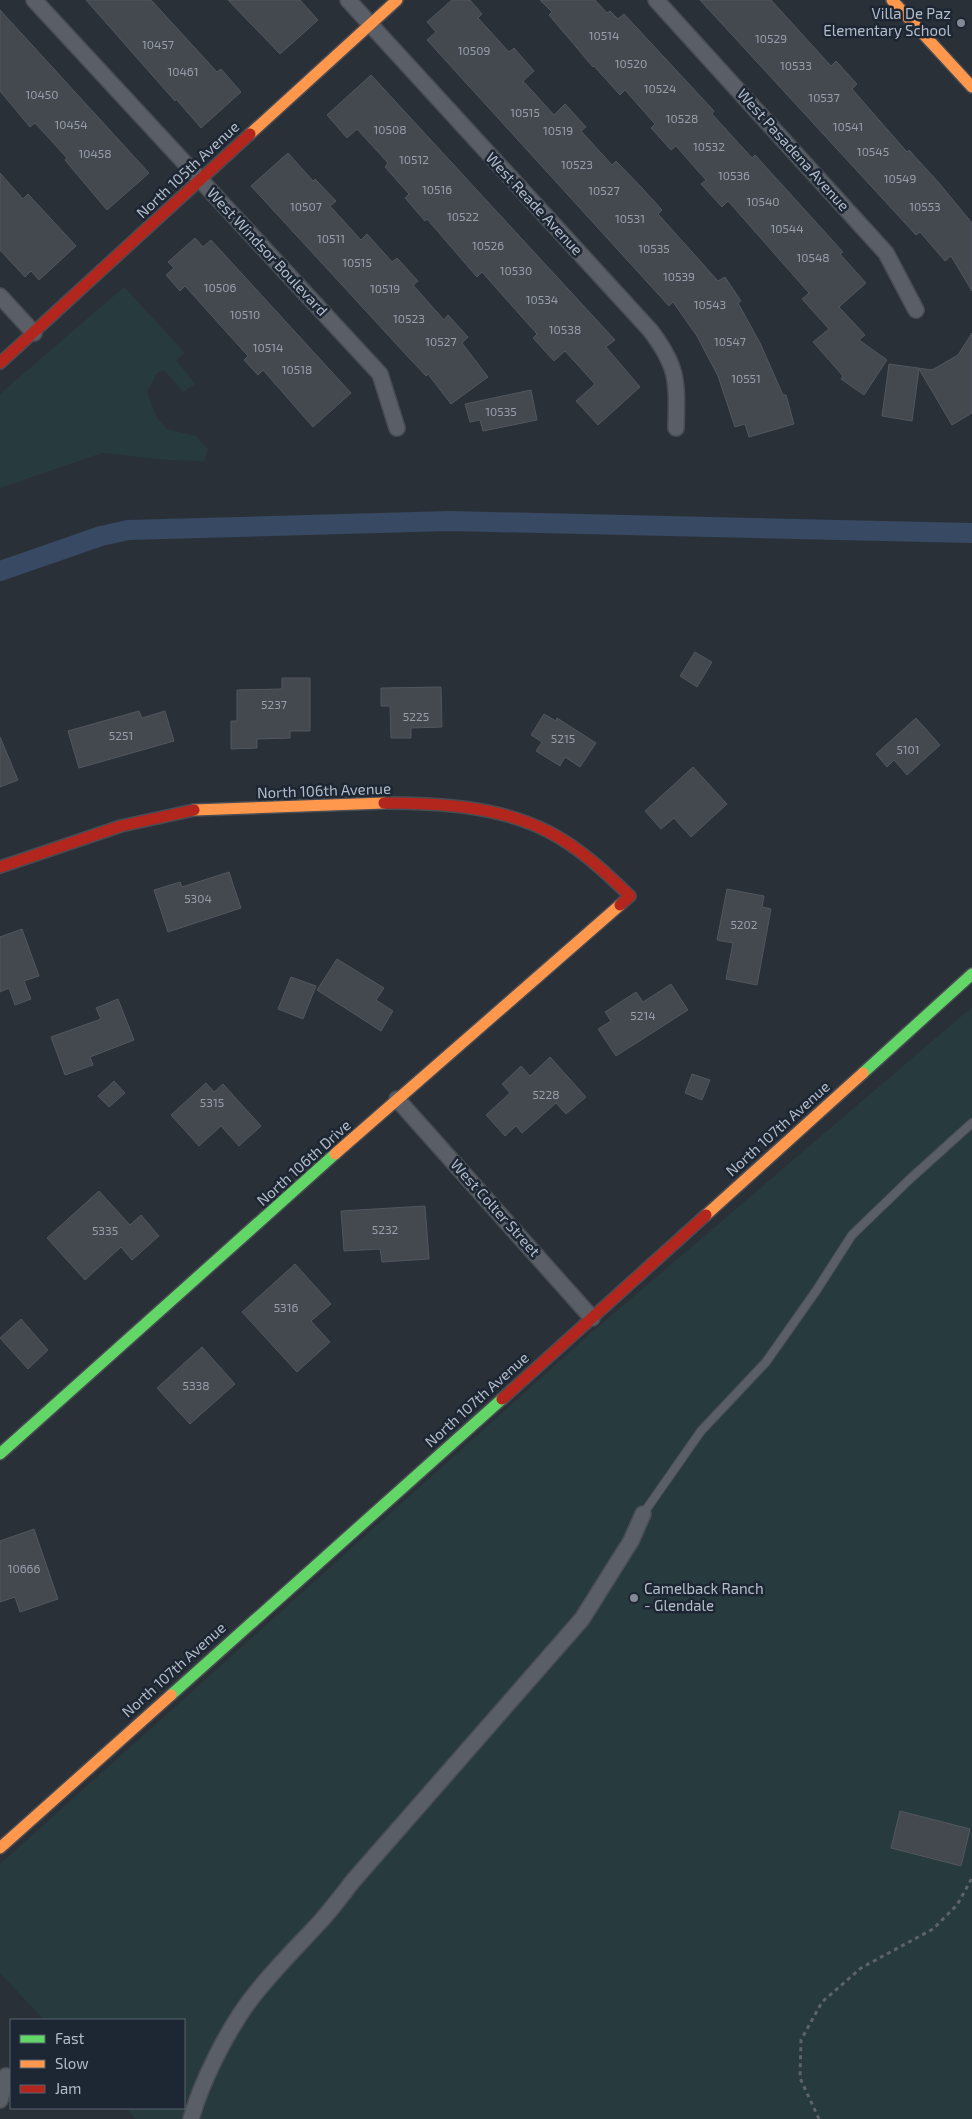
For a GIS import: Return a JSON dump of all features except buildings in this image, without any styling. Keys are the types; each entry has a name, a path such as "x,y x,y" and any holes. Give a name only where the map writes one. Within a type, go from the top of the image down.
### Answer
{"street":[{"name":"West Windsor Boulevard","path":"34,0 380,374 397,428"},
{"name":"West Reade Avenue","path":"348,0 650,330 663,347 672,365 677,385 676,428"},
{"name":"North 105th Avenue","path":"0,363 396,0"},
{"name":"West Pasadena Avenue","path":"656,0 886,253 916,310"},
{"path":"892,0 972,87"},
{"path":"0,296 34,333"},
{"name":"North 106th Avenue","path":"0,867 106,830 160,815 196,810 412,803 459,806 504,815 538,827 575,847 604,870 630,896"},
{"name":"North 106th Drive","path":"0,1454 397,1099 630,896"},
{"name":"North 107th Avenue","path":"0,1848 592,1318 972,974"},
{"name":"West Colter Street","path":"397,1099 592,1318"},
{"path":"190,2119 194,2105 219,2051 247,2003 289,1954 320,1922 353,1881 582,1619 630,1541 643,1514"},
{"path":"0,2100 6,2076"}],"lane":[{"path":"643,1514 701,1431 766,1362 852,1235 972,1123"}],"path":[{"path":"818,2119 800,2078 801,2040 822,2002 861,1968 933,1929 957,1905 972,1878"}],"green space":[{"path":"124,287 185,353 176,360 195,384 183,392 164,370 157,373 147,392 157,418 167,429 196,436 208,449 204,461 168,460 102,453 0,488 0,394"},
{"name":"Camelback Ranch - Glendale","path":"972,1007 972,2119 136,2119 127,2109 185,2109 185,2019 43,2019 0,1973 0,1864 592,1332"}],"waterway":[{"path":"0,571 101,536 128,530 450,521 972,533"}],"traffic: fast":[{"path":"863,1073 972,974"},
{"path":"0,1454 335,1154"},
{"path":"171,1695 502,1399"}],"traffic: slow":[{"path":"250,134 397,0"},
{"path":"892,0 972,87"},
{"path":"194,810 384,803"},
{"path":"335,1154 620,905"},
{"path":"706,1215 863,1073"},
{"path":"0,1848 171,1695"}],"traffic: jam":[{"path":"0,363 250,134"},
{"path":"384,803 447,805 489,811 530,823 560,838 602,869 630,896 620,905"},
{"path":"0,867 121,826 194,810"},
{"path":"502,1399 706,1215"}],"place":[{"name":"Villa De Paz Elementary School","path":"961,23"},
{"name":"Camelback Ranch - Glendale","path":"634,1598"}]}
